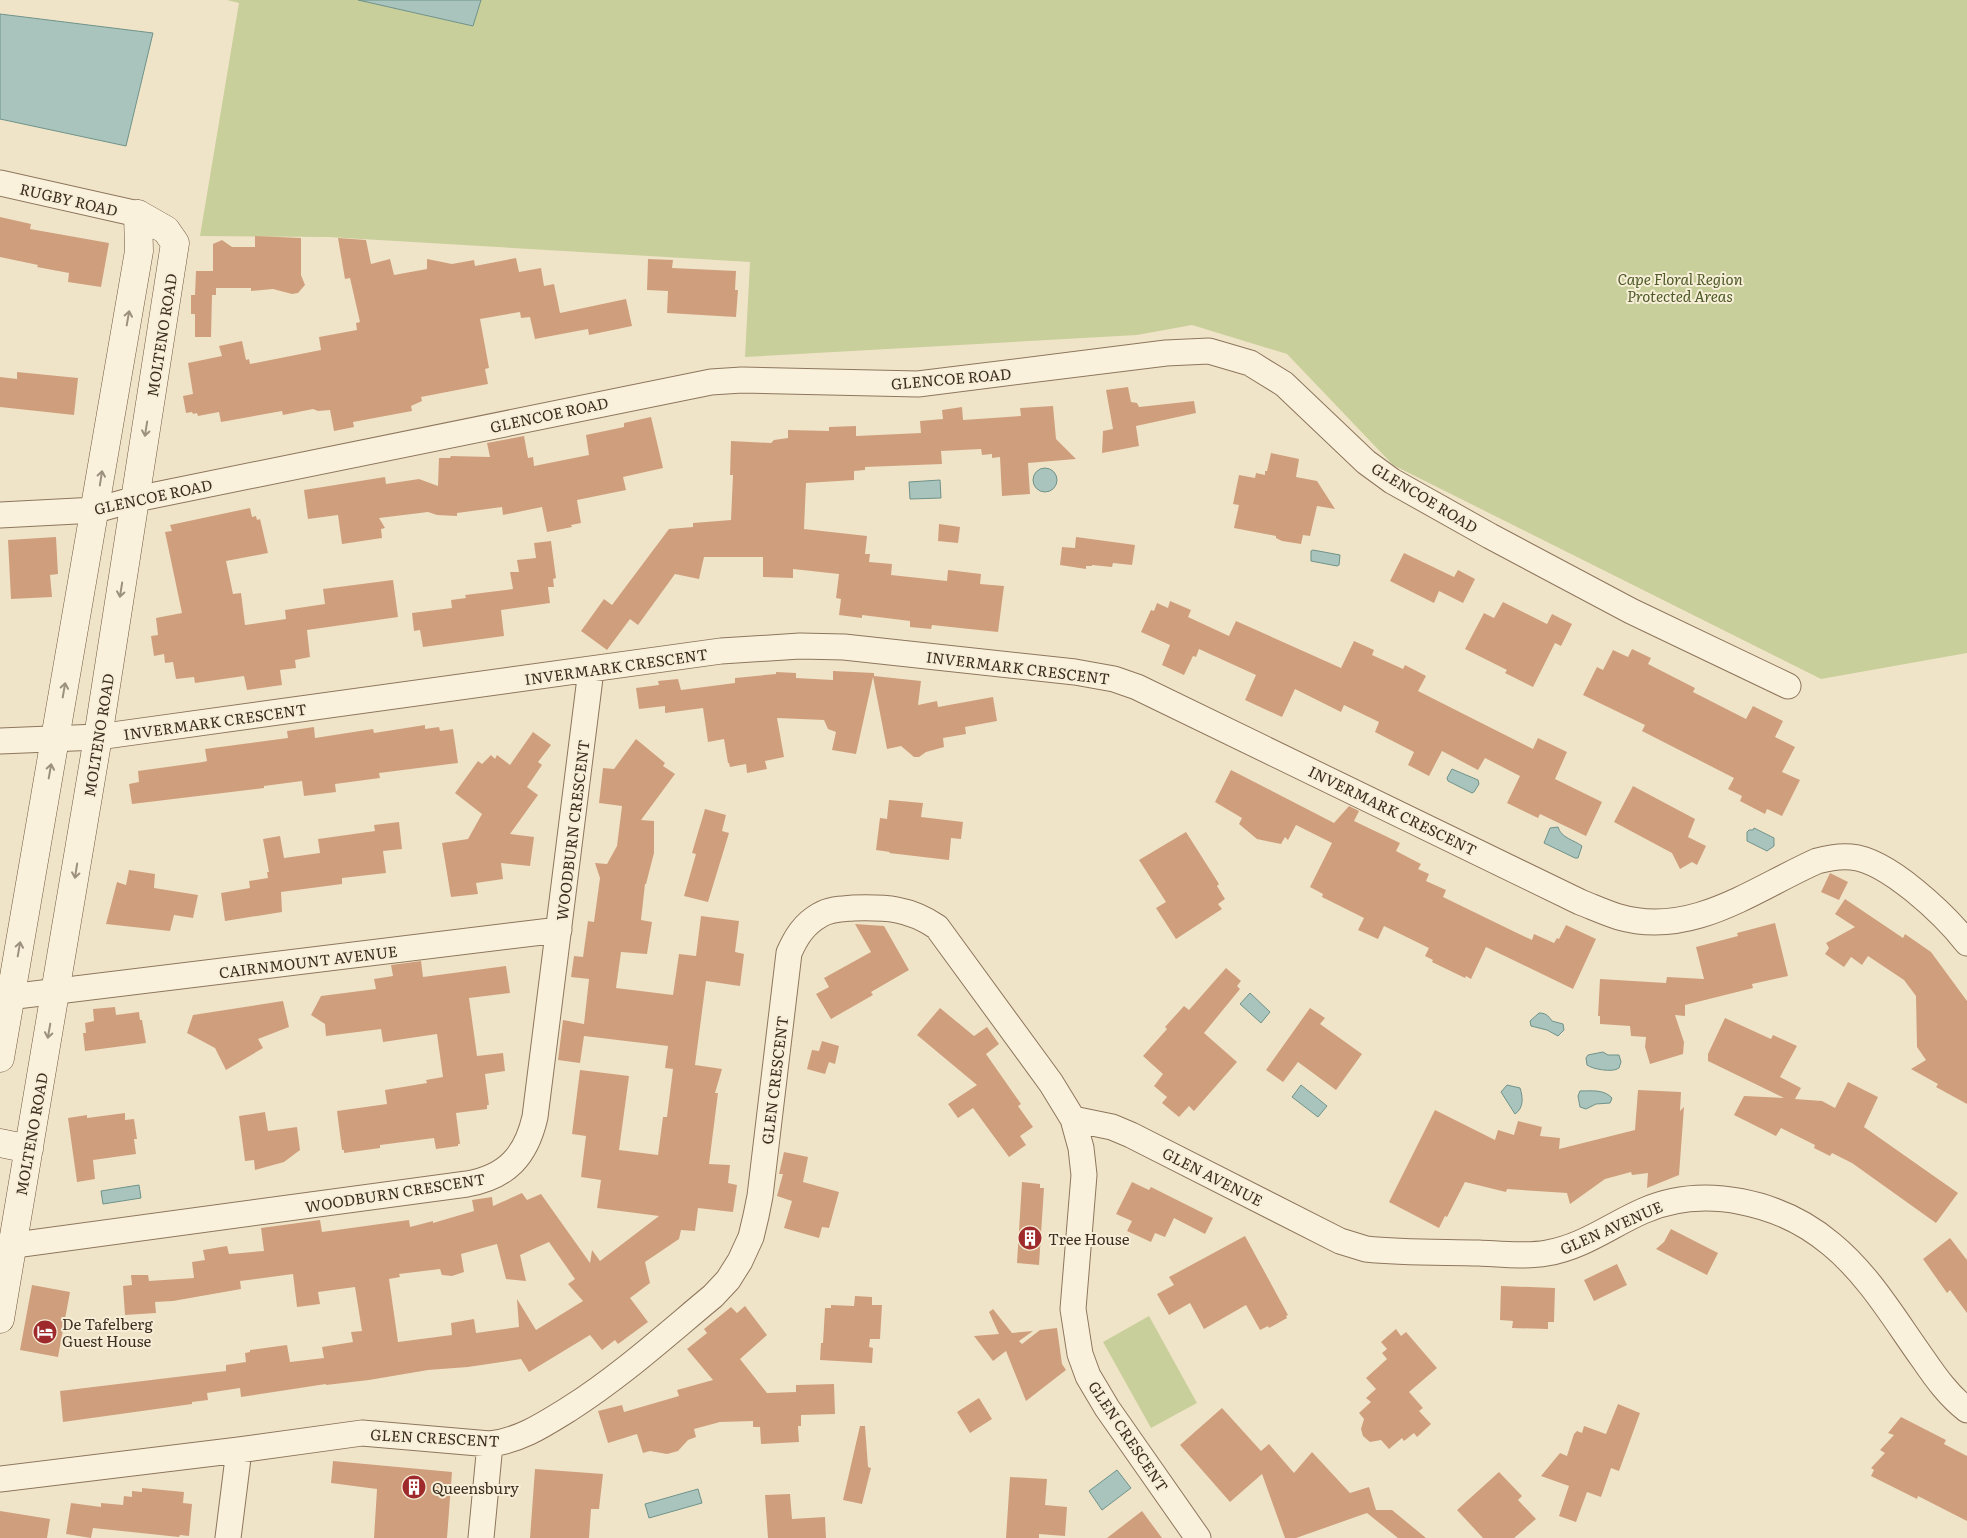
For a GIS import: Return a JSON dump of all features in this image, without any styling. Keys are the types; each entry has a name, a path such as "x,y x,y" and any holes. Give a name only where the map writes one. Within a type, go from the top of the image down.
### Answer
{"street":[{"name":"RUGBY ROAD","path":"0,184 138,214"},
{"path":"0,1058 5,998 39,832 134,282 139,251 138,214"},
{"name":"MOLTENO ROAD","path":"0,1319 6,1245 29,1149 56,992 136,499 175,243 166,230 138,214"},
{"path":"134,282 168,289"},
{"name":"GLENCOE ROAD","path":"0,515 96,510 136,499 711,382 742,380 918,384 1166,353 1209,351 1250,363 1284,384 1366,462 1392,481 1631,611 1788,686"},
{"path":"117,383 152,390"},
{"path":"88,552 127,554"},
{"path":"76,622 115,630"},
{"name":"INVERMARK CRESCENT","path":"0,741 98,737 721,652 767,647 844,647 1075,672 1114,679 1136,687 1580,902 1620,917 1658,922 1695,917 1742,899 1817,861 1830,858 1852,857 1869,861 1900,880 1936,909 1967,943"},
{"name":"WOODBURN CRESCENT","path":"6,1245 482,1182 515,1161 530,1136 535,1117 591,670"},
{"path":"39,832 81,839"},
{"name":"GLEN CRESCENT","path":"0,1479 362,1433 490,1444 508,1441 536,1429 599,1390 713,1296 728,1280 740,1261 750,1237 760,1196 789,953 797,936 809,922 822,913 834,909 878,907 908,912 922,917 937,927 1051,1083 1073,1119 1081,1148 1084,1176 1073,1310 1080,1354 1088,1376 1107,1408 1198,1538"},
{"name":"CAIRNMOUNT AVENUE","path":"5,998 559,930"},
{"name":"GLEN AVENUE","path":"1073,1119 1112,1127 1131,1134 1340,1240 1366,1249 1544,1254 1576,1245 1642,1211 1664,1203 1691,1198 1720,1198 1751,1204 1788,1217 1809,1228 1831,1244 1852,1264 1870,1285 1947,1392 1967,1410"},
{"path":"0,1143 29,1149"},
{"path":"481,1538 490,1444"},
{"path":"228,1538 239,1450"}],"green space":[{"name":"Cape Floral Region Protected Areas","path":"227,0 1967,0 1967,653 1821,679 1393,465 1287,354 1192,325 1137,335 745,357 750,262 328,237 200,236 239,3"},
{"path":"1149,1316 1197,1403 1151,1428 1103,1342"}],"water":[{"path":"358,0 481,0 473,26"},
{"path":"0,14 153,33 126,146 0,119"},
{"path":"1045,468 1054,471 1057,480 1054,489 1045,492 1036,489 1033,480 1036,471"},
{"path":"940,480 941,498 910,499 909,482"},
{"path":"1311,551 1340,555 1339,565 1311,561"},
{"path":"1452,769 1478,780 1479,784 1474,792 1472,793 1448,781 1447,778"},
{"path":"1558,827 1562,834 1582,846 1578,858 1544,843 1550,828"},
{"path":"1754,828 1774,838 1774,846 1767,851 1747,841 1747,832"},
{"path":"1250,993 1270,1012 1261,1023 1240,1004"},
{"path":"1539,1013 1543,1013 1552,1021 1563,1024 1564,1030 1558,1036 1547,1030 1531,1026 1530,1021"},
{"path":"1603,1052 1608,1055 1619,1055 1621,1062 1619,1068 1603,1070 1587,1065 1586,1058 1588,1055"},
{"path":"1301,1085 1327,1106 1318,1117 1292,1097"},
{"path":"1507,1085 1520,1088 1521,1091 1521,1106 1515,1114 1501,1092"},
{"path":"1580,1091 1601,1092 1612,1098 1610,1103 1596,1104 1586,1109 1580,1107 1578,1096"},
{"path":"139,1185 141,1198 103,1204 101,1191"},
{"path":"1117,1470 1131,1488 1102,1510 1089,1491"},
{"path":"698,1489 702,1503 649,1518 645,1504"}],"building":[{"path":"0,217 31,224 30,229 109,243 101,287 68,282 69,273 0,257"},
{"path":"255,236 301,238 301,275 305,285 298,293 292,294 273,289 251,291 251,288 216,288 216,295 212,295 211,337 195,337 195,314 191,314 191,295 195,295 196,271 213,271 213,244 222,240 232,247 255,247"},
{"path":"338,238 366,240 371,264 390,259 394,275 427,269 427,259 452,264 474,260 475,266 516,258 519,272 541,268 544,286 554,284 560,313 626,299 632,326 589,335 588,329 535,339 530,317 521,318 520,312 480,319 489,368 485,369 488,384 421,397 422,401 411,406 412,411 353,422 354,427 334,431 330,410 318,411 313,409 283,415 282,411 221,422 219,412 198,416 197,413 186,413 183,396 193,394 188,363 222,356 219,346 242,341 246,360 249,359 250,364 321,350 319,337 357,330 356,323 360,322 350,278 345,279"},
{"path":"648,259 673,260 672,268 736,271 735,290 738,290 736,317 667,313 668,291 647,290"},
{"path":"17,372 78,378 74,415 0,407 0,377 17,379"},
{"path":"1128,387 1131,402 1137,403 1139,407 1194,401 1196,413 1136,426 1139,446 1102,453 1103,431 1113,429 1106,390"},
{"path":"1053,406 1056,439 1076,459 1028,463 1030,494 1002,496 1000,457 992,458 992,454 982,455 981,449 941,451 942,464 865,467 865,470 854,471 854,480 806,483 804,529 867,536 865,554 870,554 869,562 892,564 891,575 947,581 948,570 981,574 980,584 1004,586 998,632 932,625 931,629 910,627 910,621 862,615 862,618 839,615 841,599 836,598 839,574 793,569 793,578 763,577 763,557 704,557 699,579 675,574 638,625 630,619 607,650 581,631 604,599 612,605 669,529 693,527 693,523 731,520 733,475 730,475 731,441 771,443 774,440 788,438 788,430 829,431 829,427 856,426 856,436 921,433 920,421 943,419 942,410 962,407 963,420 1021,416 1020,408"},
{"path":"651,417 663,468 623,477 626,490 577,500 581,523 571,525 572,527 547,532 542,507 503,515 502,507 457,513 457,516 437,515 428,512 379,518 385,528 381,529 382,538 342,544 338,515 308,519 304,490 385,477 386,484 419,479 438,486 439,458 450,458 451,456 490,457 487,443 524,436 528,458 533,457 534,466 589,455 586,435 624,427 624,423"},
{"path":"1271,453 1299,459 1296,477 1317,481 1335,509 1317,506 1310,536 1303,535 1301,544 1282,541 1276,538 1276,536 1234,528 1239,505 1233,504 1239,475 1255,478 1256,473 1265,475"},
{"path":"250,508 252,517 256,516 257,520 260,519 268,553 226,561 233,594 241,593 245,625 286,619 285,610 325,604 323,589 393,580 398,617 307,630 310,657 295,660 296,668 280,670 282,685 247,690 244,676 195,683 194,677 176,679 173,662 165,663 164,654 154,656 151,636 158,635 156,618 182,613 165,532 172,531 170,525"},
{"path":"939,524 960,527 958,543 938,541"},
{"path":"56,537 58,574 50,575 52,597 11,599 8,540"},
{"path":"1076,537 1135,545 1132,565 1113,563 1112,567 1092,565 1086,566 1086,569 1060,565 1062,547 1075,548"},
{"path":"551,541 556,578 553,579 554,587 548,587 550,603 501,610 504,636 423,647 420,630 414,631 412,613 452,608 451,600 466,598 465,595 513,589 510,572 519,572 517,560 536,558 534,543"},
{"path":"1404,553 1454,577 1458,570 1475,579 1463,603 1439,591 1434,603 1390,581"},
{"path":"1170,601 1191,610 1188,617 1229,636 1236,621 1341,668 1354,641 1374,650 1372,655 1403,669 1405,665 1426,676 1418,691 1533,749 1538,738 1567,752 1555,779 1602,802 1586,836 1540,814 1538,818 1507,803 1520,776 1485,758 1478,770 1442,751 1429,776 1408,765 1414,752 1375,732 1379,722 1344,705 1341,712 1295,689 1282,717 1245,700 1256,675 1199,649 1196,657 1193,656 1184,675 1162,665 1170,645 1141,632 1151,610 1154,611 1157,603 1168,608"},
{"path":"1503,602 1547,624 1552,614 1572,624 1561,646 1555,643 1533,687 1505,673 1507,670 1465,649 1484,613 1494,618"},
{"path":"1632,649 1651,658 1648,664 1695,688 1693,692 1746,719 1753,706 1783,721 1775,737 1795,747 1782,772 1800,780 1782,816 1767,809 1765,814 1740,801 1742,796 1728,789 1734,778 1642,731 1645,725 1583,695 1597,667 1603,670 1613,650 1628,657"},
{"path":"833,671 874,673 874,676 921,681 918,705 937,701 938,707 993,697 997,721 965,727 966,734 943,738 944,747 926,752 919,757 914,757 901,746 887,749 873,677 856,754 832,750 836,732 828,729 824,720 777,718 784,757 765,761 767,769 747,773 746,764 730,767 724,739 708,742 703,708 665,713 665,706 639,709 636,688 659,685 658,681 678,679 681,690 735,683 735,678 776,674 776,672 796,673 796,678 833,680"},
{"path":"425,725 425,729 439,727 440,731 453,729 458,763 379,773 380,778 335,784 336,792 304,796 302,781 264,786 264,788 132,804 129,784 139,782 138,771 207,761 205,749 288,738 287,731 314,727 315,738 373,729 374,733"},
{"path":"533,732 551,745 538,762 542,765 527,787 538,795 510,834 534,837 530,866 501,863 503,879 476,883 478,894 451,897 442,843 468,839 482,814 455,793 478,761 482,764 491,755 495,759 497,755 510,765"},
{"path":"636,739 665,763 663,766 675,774 641,820 654,821 654,853 645,884 641,920 652,922 647,954 621,952 616,988 673,995 679,954 696,956 701,916 739,921 735,952 744,954 740,986 706,981 695,1065 722,1069 715,1093 718,1093 709,1164 730,1165 728,1183 737,1185 733,1212 698,1208 695,1231 681,1230 679,1239 645,1262 650,1283 630,1298 648,1322 618,1344 615,1340 602,1350 590,1335 529,1372 521,1359 468,1367 428,1370 241,1397 240,1388 207,1393 208,1400 192,1402 192,1404 63,1422 60,1391 226,1371 226,1365 246,1362 245,1353 250,1352 250,1350 287,1345 290,1362 324,1358 322,1347 353,1342 351,1332 362,1331 355,1287 318,1292 320,1304 297,1307 293,1274 240,1281 241,1289 173,1301 155,1302 156,1313 125,1315 123,1286 132,1285 131,1275 148,1275 149,1281 194,1278 192,1262 205,1260 203,1250 227,1246 229,1254 264,1251 261,1228 320,1220 322,1232 409,1220 410,1227 433,1221 433,1223 474,1211 472,1200 492,1197 493,1206 522,1193 527,1200 541,1194 590,1263 592,1250 600,1261 659,1216 597,1208 601,1180 581,1177 586,1136 572,1134 580,1070 629,1076 619,1150 658,1155 663,1117 667,1117 673,1069 665,1068 668,1046 584,1036 580,1063 558,1060 563,1020 584,1024 589,979 571,977 574,956 583,957 588,921 594,922 600,878 595,863 607,864 617,846 622,806 599,803 603,768 614,769","holes":["549,1242 575,1279 568,1284 583,1301 536,1330 517,1299 519,1327 476,1333 474,1319 451,1323 452,1335 398,1342 389,1279 400,1277 399,1274 440,1269 442,1275 452,1276 464,1272 461,1254 497,1244 506,1279 526,1281 520,1255"]},
{"path":"1231,770 1334,823 1349,806 1359,811 1354,821 1400,843 1396,851 1421,864 1418,869 1429,874 1426,881 1446,890 1443,897 1532,940 1534,934 1554,943 1557,938 1559,939 1566,925 1596,939 1573,989 1486,947 1471,979 1466,976 1465,978 1432,962 1433,960 1425,956 1429,948 1384,926 1378,939 1358,930 1364,918 1322,897 1323,894 1310,887 1332,843 1296,825 1288,840 1285,837 1281,844 1257,839 1239,824 1242,818 1215,802"},
{"path":"1633,786 1695,819 1688,837 1706,846 1697,865 1692,862 1680,869 1672,853 1614,822"},
{"path":"889,800 923,803 921,817 963,822 961,839 951,838 949,860 876,850 880,818 887,819"},
{"path":"705,809 726,815 722,831 729,833 708,902 684,896 696,854 692,853"},
{"path":"399,822 402,849 383,851 386,873 342,878 342,884 281,892 282,912 225,921 221,893 250,888 249,881 268,878 267,872 269,872 263,839 280,836 284,858 320,853 318,839 375,831 374,825"},
{"path":"1186,832 1219,884 1217,886 1225,899 1218,904 1222,909 1176,939 1156,908 1166,902 1139,860"},
{"path":"129,870 155,874 154,888 198,895 193,918 174,915 170,931 106,924 117,882 126,885"},
{"path":"1830,873 1848,882 1839,900 1821,892"},
{"path":"1845,899 1903,938 1905,934 1931,952 1967,1001 1967,1104 1936,1087 1938,1084 1911,1069 1926,1060 1917,1047 1916,996 1904,980 1868,956 1862,965 1851,957 1844,967 1825,954 1829,948 1826,943 1855,927 1835,914"},
{"path":"1775,923 1788,976 1752,984 1753,988 1685,1005 1685,1016 1675,1015 1684,1042 1683,1054 1650,1064 1645,1047 1646,1037 1631,1036 1630,1026 1600,1024 1600,1016 1598,1016 1600,979 1666,983 1667,977 1704,979 1696,947 1738,936 1737,933"},
{"path":"855,924 884,926 909,970 871,992 873,995 831,1019 816,994 829,987 824,978 871,952"},
{"path":"421,961 423,977 506,966 510,993 469,998 477,1056 503,1053 505,1071 485,1074 489,1105 487,1105 487,1109 456,1113 460,1144 458,1146 436,1149 434,1138 380,1145 380,1148 344,1153 337,1111 387,1104 385,1090 427,1083 426,1080 443,1077 437,1034 383,1042 381,1029 326,1036 325,1024 311,1015 321,996 376,989 374,979 393,976 391,965"},
{"path":"1226,968 1241,981 1237,986 1240,989 1204,1033 1237,1062 1194,1111 1189,1106 1179,1117 1162,1103 1167,1097 1154,1086 1163,1074 1143,1056 1184,1006 1189,1010"},
{"path":"283,1001 289,1027 258,1039 263,1048 226,1070 215,1048 187,1033 193,1015"},
{"path":"115,1007 116,1015 139,1012 146,1043 85,1051 83,1033 86,1033 85,1023 94,1021 93,1009"},
{"path":"940,1008 974,1036 987,1027 999,1044 986,1054 1021,1104 1018,1106 1033,1127 1020,1136 1026,1145 1009,1157 973,1108 958,1118 948,1104 977,1085 917,1035"},
{"path":"1310,1008 1325,1018 1320,1024 1362,1054 1336,1090 1298,1062 1283,1082 1266,1070"},
{"path":"1725,1018 1771,1039 1773,1035 1797,1046 1780,1077 1801,1088 1795,1099 1822,1101 1835,1108 1848,1082 1878,1097 1864,1127 1958,1193 1936,1223 1852,1163 1832,1153 1830,1156 1814,1148 1815,1145 1781,1128 1776,1136 1734,1115 1744,1096 1784,1098 1708,1061 1708,1054"},
{"path":"822,1041 839,1046 835,1064 829,1062 825,1074 807,1069 812,1050 819,1051"},
{"path":"1638,1090 1681,1092 1680,1111 1684,1107 1679,1175 1647,1188 1648,1173 1632,1175 1631,1172 1605,1179 1570,1204 1567,1193 1507,1189 1506,1192 1465,1182 1447,1217 1445,1216 1439,1228 1389,1202 1435,1110 1495,1140 1498,1130 1514,1135 1518,1121 1542,1127 1540,1136 1560,1138 1559,1149 1635,1130"},
{"path":"265,1112 268,1131 297,1127 300,1150 284,1162 255,1170 254,1160 245,1161 239,1116"},
{"path":"125,1113 125,1120 134,1119 137,1139 134,1139 136,1154 93,1160 95,1179 77,1182 68,1118 87,1115 87,1118"},
{"path":"784,1152 808,1157 803,1182 839,1192 829,1228 822,1227 819,1238 784,1228 792,1201 777,1196 783,1174 779,1174"},
{"name":"Tree House","path":"1022,1182 1040,1184 1040,1188 1044,1188 1039,1265 1017,1263"},
{"path":"1132,1182 1149,1190 1151,1187 1213,1218 1205,1234 1174,1218 1165,1237 1155,1233 1151,1242 1127,1231 1132,1221 1116,1214"},
{"path":"1671,1229 1718,1253 1707,1275 1656,1249 1664,1242"},
{"path":"1245,1236 1288,1315 1286,1316 1287,1318 1269,1328 1268,1326 1260,1330 1246,1305 1204,1329 1190,1303 1169,1315 1157,1294 1174,1285 1169,1277"},
{"path":"1950,1238 1967,1260 1967,1313 1950,1290 1947,1293 1923,1259"},
{"path":"1617,1264 1627,1285 1594,1301 1584,1280"},
{"path":"32,1285 70,1292 58,1357 20,1350"},
{"path":"1501,1286 1555,1288 1554,1322 1548,1322 1548,1329 1512,1328 1513,1321 1500,1320"},
{"path":"855,1296 872,1297 872,1305 882,1305 880,1339 870,1339 869,1347 873,1348 872,1363 820,1360 825,1308 831,1308 831,1305 854,1306"},
{"path":"745,1306 767,1335 740,1359 767,1393 796,1392 796,1385 834,1384 835,1414 801,1415 801,1426 798,1426 799,1442 761,1444 760,1427 753,1427 753,1421 720,1422 694,1429 696,1437 688,1440 678,1451 667,1454 650,1451 643,1453 637,1434 608,1443 598,1411 622,1405 624,1412 679,1396 677,1390 713,1380 687,1349 707,1333 704,1329 731,1307 737,1313"},
{"path":"993,1309 1012,1333 1033,1331 1019,1341 1022,1344 1040,1330 1057,1328 1062,1364 1066,1370 1026,1401 1006,1351 993,1361 974,1336 999,1334 989,1312"},
{"path":"1396,1329 1401,1336 1406,1332 1437,1368 1409,1392 1423,1408 1419,1411 1431,1424 1417,1437 1414,1433 1404,1441 1402,1438 1389,1449 1381,1440 1370,1442 1363,1436 1361,1429 1364,1419 1359,1413 1371,1402 1366,1398 1376,1389 1366,1378 1387,1359 1382,1353 1387,1349 1381,1342"},
{"path":"979,1398 992,1419 970,1433 957,1412"},
{"path":"1618,1404 1640,1413 1619,1471 1611,1468 1601,1497 1587,1492 1576,1522 1559,1516 1569,1486 1541,1476 1560,1453 1567,1456 1574,1434 1577,1431 1582,1433 1584,1426 1606,1434"},
{"path":"1222,1408 1261,1451 1269,1444 1294,1473 1312,1452 1350,1493 1369,1487 1376,1510 1392,1510 1426,1538 1398,1538 1367,1513 1296,1538 1285,1538 1262,1474 1230,1502 1180,1445"},
{"path":"1901,1417 1946,1440 1944,1444 1967,1456 1967,1521 1918,1496 1917,1499 1871,1476 1874,1470 1871,1468 1885,1453 1880,1450 1894,1435 1888,1433"},
{"path":"860,1426 865,1426 868,1467 871,1468 862,1504 843,1500"},
{"name":"Queensbury","path":"333,1461 452,1472 447,1538 374,1538 377,1489 331,1483"},
{"path":"535,1469 603,1474 599,1509 591,1509 589,1538 530,1538"},
{"path":"1499,1472 1522,1496 1518,1500 1536,1519 1514,1538 1483,1538 1457,1510"},
{"path":"1010,1477 1047,1479 1045,1505 1067,1507 1065,1536 1039,1534 1039,1538 1006,1538"},
{"path":"142,1488 184,1492 183,1503 192,1504 189,1536 180,1535 179,1537 93,1528 91,1538 66,1534 71,1503 101,1507 101,1503 123,1505 124,1496 132,1497 132,1491 142,1492"},
{"path":"790,1494 792,1519 825,1517 826,1538 768,1538 765,1495"},
{"path":"0,1511 50,1519 47,1538 0,1538"},
{"path":"1142,1511 1162,1538 1107,1538"}],"place":[{"name":"Tree House","path":"1030,1238"},
{"name":"De Tafelberg Guest House","path":"45,1332"},
{"name":"Queensbury","path":"414,1487"}]}
